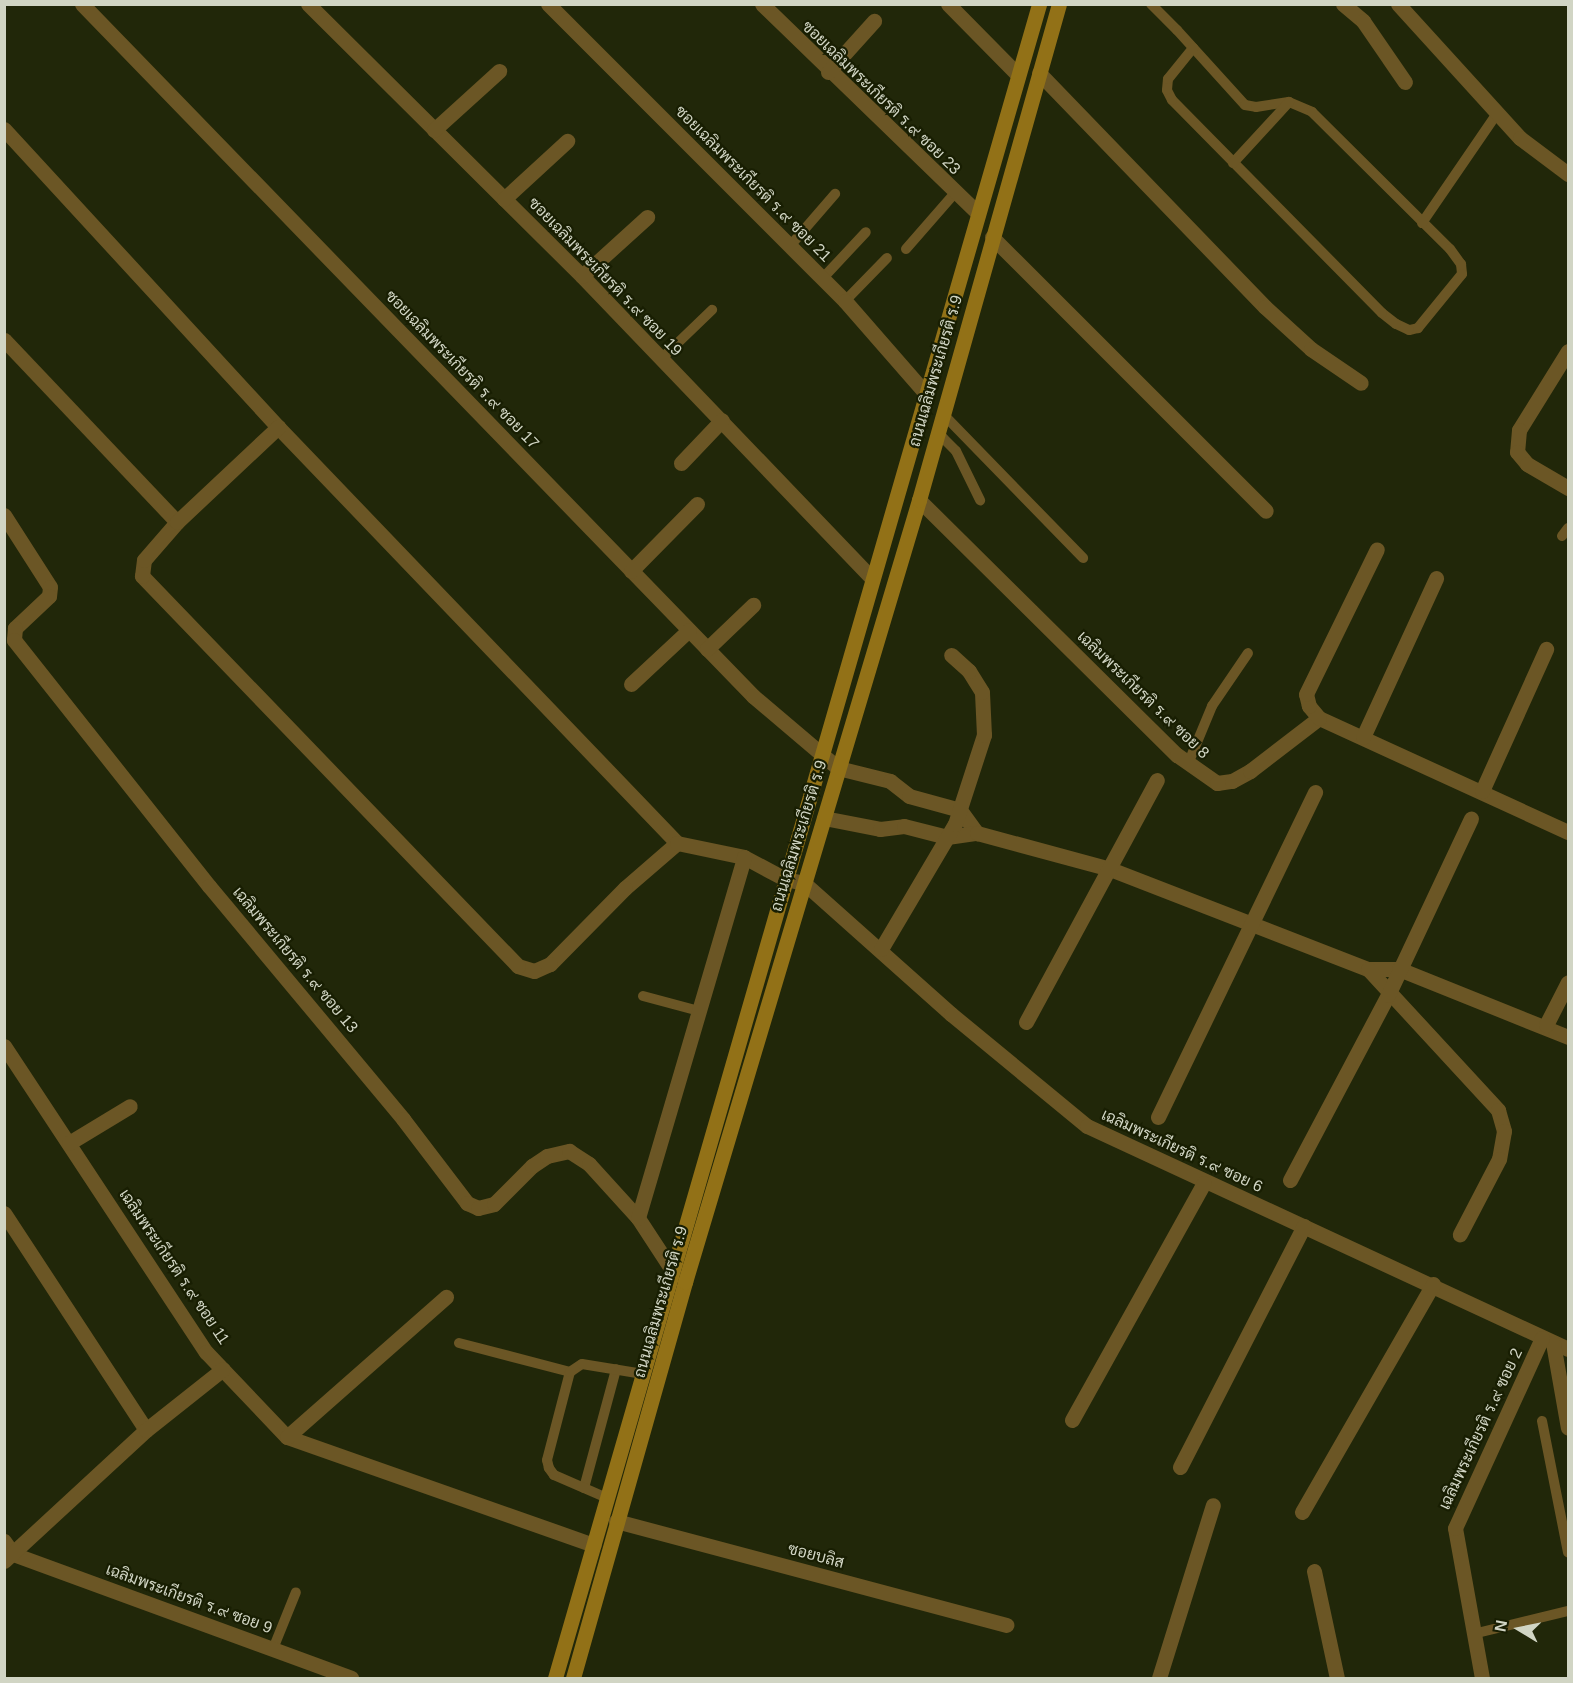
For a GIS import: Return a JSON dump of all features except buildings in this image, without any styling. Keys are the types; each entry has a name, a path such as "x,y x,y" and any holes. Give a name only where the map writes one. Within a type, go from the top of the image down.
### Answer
{"main road":[{"name":"ถนนเฉลิมพระเกียรติ ร.9","path":"573,1678 622,1502 672,1270 1039,4"},
{"name":"ถนนเฉลิมพระเกียรติ ร.9","path":"555,1678 607,1498 650,1376 825,818 919,500 1059,4"},
{"path":"607,1498 622,1502"}],"street":[{"name":"ซอยเฉลิมพระเกียรติ ร.๙ ซอย 17","path":"82,4 707,649 785,726 838,768"},
{"name":"ซอยเฉลิมพระเกียรติ ร.๙ ซอย 19","path":"308,4 582,276 872,579"},
{"name":"ซอยเฉลิมพระเกียรติ ร.๙ ซอย 21","path":"548,4 845,301 926,394"},
{"name":"ซอยเฉลิมพระเกียรติ ร.๙ ซอย 23","path":"762,4 828,72 954,194 978,213"},
{"path":"948,4 1018,75"},
{"path":"1343,4 1363,21 1405,82"},
{"path":"1398,4 1520,138 1569,174"},
{"path":"828,72 874,21"},
{"path":"434,130 499,71"},
{"path":"1040,72 1265,307 1311,349 1361,383"},
{"path":"4,129 278,427 677,843 744,856 785,879 804,883"},
{"path":"504,199 567,141"},
{"path":"582,276 647,217"},
{"path":"992,237 1266,511"},
{"path":"4,340 177,522"},
{"path":"1569,351 1519,430 1517,452 1527,464 1569,488"},
{"path":"681,463 722,420"},
{"path":"278,427 177,522 144,560 141,576 518,966 534,971 550,964 625,888 677,843"},
{"name":"เฉลิมพระเกียรติ ร.๙ ซอย 8","path":"919,500 1188,764 1217,783 1232,781 1319,718"},
{"path":"631,571 697,504"},
{"name":"เฉลิมพระเกียรติ ร.๙ ซอย 13","path":"4,515 50,587 49,596 15,628 14,640 209,886 403,1119 467,1203 478,1208 494,1204 532,1166 547,1156 569,1150 589,1164 638,1218 672,1270"},
{"path":"1377,549 1306,694 1309,706 1319,718 1569,832"},
{"path":"1363,737 1436,578"},
{"path":"707,649 753,605"},
{"path":"631,684 689,630"},
{"path":"1482,791 1546,649"},
{"path":"881,949 947,837 960,810 984,735 985,711 982,692 969,671 951,655"},
{"path":"838,768 890,781 909,796 960,810 977,833"},
{"path":"1026,1022 1157,780"},
{"path":"1158,1117 1255,923 1315,792"},
{"path":"825,818 880,829 904,826 947,837 977,833 1110,869 1255,923 1368,969 1399,969 1546,1025 1569,1037"},
{"path":"1290,1180 1389,995 1399,969 1471,819"},
{"path":"638,1218 744,856"},
{"name":"เฉลิมพระเกียรติ ร.๙ ซอย 6","path":"804,883 881,949 951,1014 1087,1126 1204,1183 1433,1284 1569,1349"},
{"path":"1368,969 1389,995 1498,1110 1504,1131 1499,1159 1460,1234"},
{"path":"1546,1025 1569,982"},
{"name":"เฉลิมพระเกียรติ ร.๙ ซอย 11","path":"4,1046 206,1352 287,1437 594,1545"},
{"path":"69,1143 130,1106"},
{"path":"1072,1420 1204,1183"},
{"path":"4,1213 146,1430"},
{"path":"1180,1467 1304,1226"},
{"path":"1302,1512 1433,1284"},
{"path":"287,1437 446,1297"},
{"path":"1548,1340 1569,1428"},
{"name":"เฉลิมพระเกียรติ ร.๙ ซอย 2","path":"1482,1678 1455,1528 1548,1340"},
{"path":"4,1541 9,1558 146,1430 223,1369"},
{"path":"1159,1678 1213,1504"},
{"name":"ซอยบลิส","path":"616,1521 1006,1625"},
{"name":"เฉลิมพระเกียรติ ร.๙ ซอย 9","path":"9,1558 351,1678"},
{"path":"1314,1571 1337,1678"}],"lane":[{"path":"1151,4 1193,48 1245,105 1256,107 1289,102 1312,112 1422,224 1450,249 1461,264 1462,274 1418,328 1409,330 1382,313 1233,163 1167,90 1168,79 1193,48"},
{"path":"1233,163 1289,102"},
{"path":"1422,224 1498,112"},
{"path":"790,246 835,194"},
{"path":"906,249 954,194"},
{"path":"822,279 866,232"},
{"path":"845,301 887,258"},
{"path":"661,359 712,310"},
{"path":"943,414 1083,558"},
{"path":"935,438 943,438 956,451 980,500"},
{"path":"1188,764 1212,706 1248,653"},
{"path":"643,996 699,1011"},
{"path":"459,1343 570,1372"},
{"path":"607,1498 554,1475 547,1460 570,1372 582,1364 650,1376"},
{"path":"584,1488 616,1369"},
{"path":"1542,1421 1569,1552"},
{"path":"273,1649 296,1592"},
{"path":"1473,1634 1569,1611"}]}
